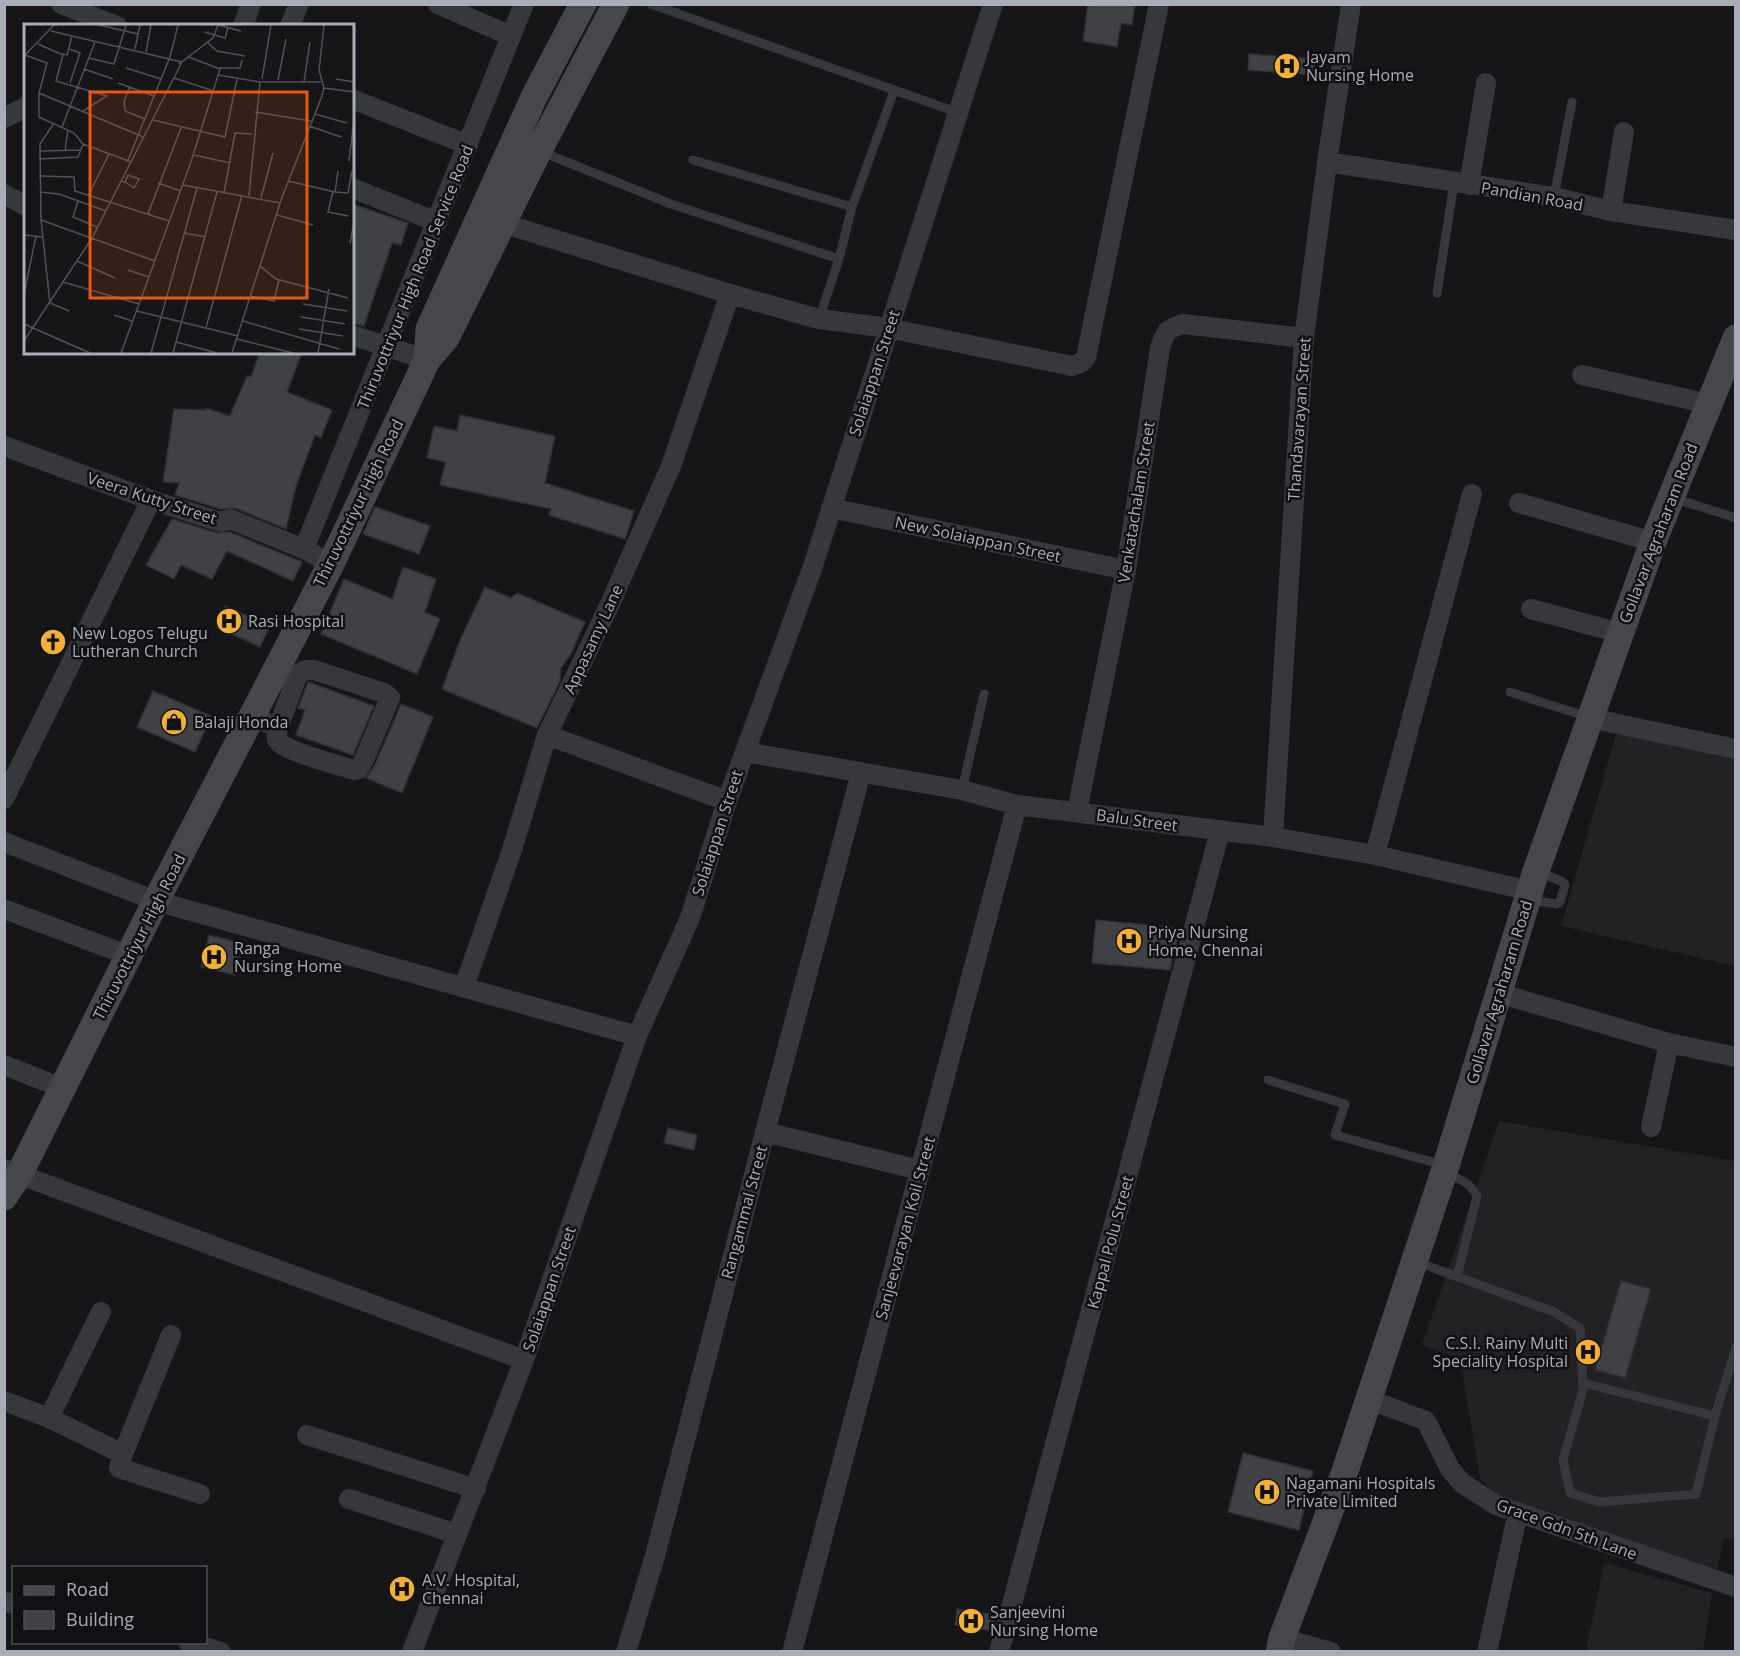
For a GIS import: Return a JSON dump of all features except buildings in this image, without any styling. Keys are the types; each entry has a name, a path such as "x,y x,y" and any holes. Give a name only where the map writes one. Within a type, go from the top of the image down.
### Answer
{"main road":[{"path":"427,360 429,329 535,95 584,4"},
{"name":"Thiruvottriyur High Road","path":"9,1180 62,1088 252,716 294,664 331,564 427,360 446,338 539,150 613,10"},
{"name":"Gollavar Agraharam Road","path":"1281,1645 1345,1471 1444,1170 1531,887 1653,542 1736,338"}],"street":[{"path":"61,4 112,24"},
{"path":"244,24 251,4"},
{"path":"291,24 299,4"},
{"path":"438,4 511,36"},
{"name":"Thiruvottriyur High Road Service Road","path":"304,549 524,4"},
{"path":"584,4 613,10"},
{"name":"Solaiappan Street","path":"412,1652 524,1360 638,1036 690,918 727,801 813,566 993,4"},
{"path":"502,224 819,319 888,328 1072,366 1081,363 1086,357 1159,4"},
{"name":"Thandavarayan Street","path":"1273,837 1304,338 1351,4"},
{"path":"1462,184 1486,83"},
{"path":"354,100 468,145"},
{"path":"4,118 24,108"},
{"path":"1611,211 1624,132"},
{"name":"Pandian Road","path":"1327,162 1554,197 1611,211 1736,230"},
{"path":"354,189 437,222"},
{"path":"4,194 24,205"},
{"name":"Appasamy Lane","path":"464,987 512,850 547,735 609,606 671,466 730,294"},
{"name":"Venkatachalam Street","path":"1077,811 1126,570 1164,333 1172,327 1183,324 1304,338"},
{"path":"354,336 427,360"},
{"path":"1582,375 1709,404"},
{"name":"Veera Kutty Street","path":"4,446 151,500 220,522 230,519 304,549 331,564"},
{"path":"1375,855 1472,494"},
{"path":"4,799 151,500"},
{"path":"1518,503 1653,542"},
{"name":"New Solaiappan Street","path":"831,508 1126,570"},
{"path":"1531,609 1620,633"},
{"path":"294,664 384,693 390,698 359,769 354,770 289,749 278,741 276,736 278,728 298,674 294,664"},
{"path":"252,716 278,728"},
{"path":"1590,718 1736,749"},
{"path":"547,735 727,801"},
{"name":"Balu Street","path":"745,752 962,790 1017,805 1273,837 1531,887"},
{"name":"Rangammal Street","path":"626,1652 655,1556 861,773"},
{"name":"Sanjeevarayan Koil Street","path":"792,1652 1017,805"},
{"name":"Kappal Polu Street","path":"999,1652 1220,831"},
{"path":"4,842 156,902 638,1036"},
{"path":"4,909 130,956"},
{"path":"1498,993 1670,1043 1736,1057"},
{"path":"1651,1127 1670,1043"},
{"path":"4,1065 62,1088"},
{"path":"765,1132 920,1170"},
{"path":"9,1180 524,1360"},
{"path":"49,1418 101,1312"},
{"path":"171,1335 119,1468 200,1494"},
{"name":"Grace Gdn 5th Lane","path":"1368,1399 1426,1421 1450,1469 1462,1483 1496,1505 1736,1587"},
{"path":"4,1401 49,1418 123,1454"},
{"path":"307,1435 476,1489"},
{"path":"349,1499 457,1534"},
{"path":"1487,1652 1518,1512"},
{"path":"195,1644 221,1652"},
{"path":"1281,1645 1331,1652"}],"lane":[{"path":"651,4 959,113"},
{"path":"819,319 839,259 852,207 894,91"},
{"path":"1554,197 1572,102"},
{"path":"539,150 671,204 839,259"},
{"path":"693,159 852,207"},
{"path":"1437,293 1462,184"},
{"path":"1671,497 1736,518"},
{"path":"1510,692 1590,718"},
{"path":"962,790 984,694"},
{"path":"1268,1080 1345,1104 1335,1135 1444,1170 1470,1184 1477,1196 1457,1277"},
{"path":"1414,1261 1554,1312 1580,1328 1583,1390 1563,1460 1570,1493 1600,1502 1696,1494 1715,1416 1736,1347"},
{"path":"1583,1383 1715,1416"}],"shaded area":[{"path":"1617,731 1735,757 1735,966 1561,926"},
{"name":"C.S.I. Rainy Multi Speciality Hospital","path":"1499,1121 1735,1161 1736,1540 1724,1538 1717,1573 1497,1496 1480,1478 1460,1359 1422,1345"},
{"path":"1604,1563 1712,1593 1703,1651 1586,1651"}],"place":[{"name":"Jayam Nursing Home","path":"1287,66"},
{"name":"Rasi Hospital","path":"229,621"},
{"name":"New Logos Telugu Lutheran Church","path":"53,642"},
{"name":"Balaji Honda","path":"174,722"},
{"name":"Priya Nursing Home, Chennai","path":"1129,941"},
{"name":"Ranga Nursing Home","path":"214,957"},
{"name":"C.S.I. Rainy Multi Speciality Hospital","path":"1588,1352"},
{"name":"Nagamani Hospitals Private Limited","path":"1267,1492"},
{"name":"A.V. Hospital, Chennai","path":"402,1589"},
{"name":"Sanjeevini Nursing Home","path":"971,1621"}]}
